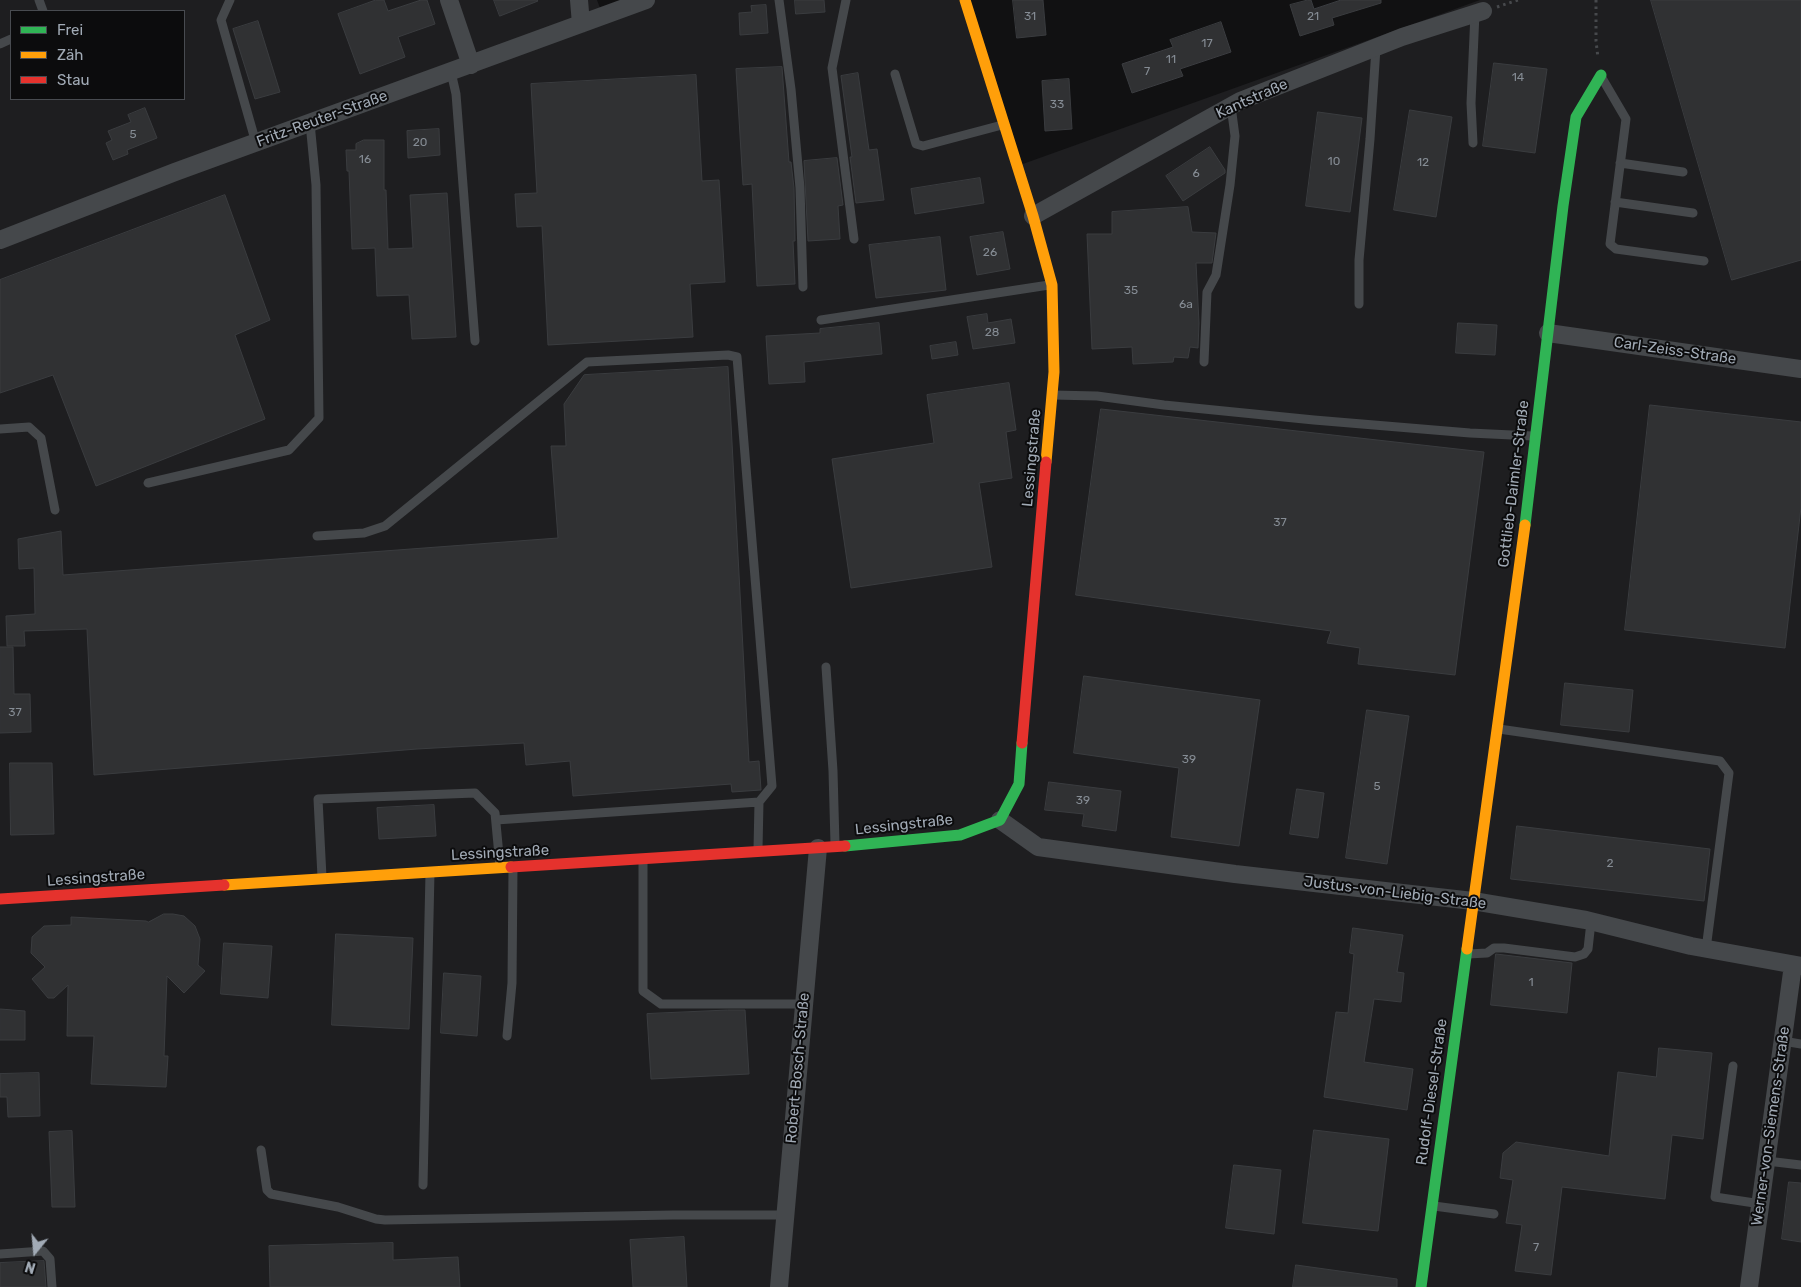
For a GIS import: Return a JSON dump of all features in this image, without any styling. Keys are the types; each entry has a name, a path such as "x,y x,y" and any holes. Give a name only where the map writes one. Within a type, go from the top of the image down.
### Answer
{"street":[{"path":"449,0 471,65"},
{"path":"579,0 580,24"},
{"name":"Fritz-Reuter-Straße","path":"0,240 174,172 646,0"},
{"name":"Lessingstraße","path":"0,899 836,847 960,835 1000,820 1019,784 1054,372 1052,285 1034,216 965,0"},
{"name":"Kantstraße","path":"1034,216 1231,106 1376,48 1479,12"},
{"name":"Gottlieb-Daimler-Straße","path":"1473,901 1536,436 1563,206 1576,117 1601,76"},
{"name":"Carl-Zeiss-Straße","path":"1548,333 1801,369"},
{"name":"Justus-von-Liebig-Straße","path":"1000,820 1038,847 1235,874 1473,901 1591,922 1706,949 1797,966"},
{"name":"Robert-Bosch-Straße","path":"779,1287 818,848"},
{"name":"Rudolf-Diesel-Straße","path":"1421,1287 1473,901"},
{"name":"Werner-von-Siemens-Straße","path":"1750,1287 1783,1041 1797,966"}],"lane":[{"path":"230,0 221,20 256,143"},
{"path":"779,0 791,89 800,188 803,287"},
{"path":"846,0 832,68 854,240"},
{"path":"1473,143 1471,103 1479,12"},
{"path":"1359,304 1359,260 1376,48"},
{"path":"451,72 456,94 475,341"},
{"path":"895,74 916,144 923,146 1005,125"},
{"path":"1601,76 1626,119 1610,244 1616,249 1704,260"},
{"path":"1204,362 1207,292 1216,275 1230,185 1235,136 1231,106"},
{"path":"148,482 289,450 319,418 316,185 310,123"},
{"path":"1620,163 1683,172"},
{"path":"1615,202 1693,213"},
{"path":"821,320 1052,285"},
{"path":"317,536 364,533 385,526 587,362 728,354 737,357 772,786 758,802 758,852"},
{"path":"1052,394 1097,396 1164,406 1314,420 1536,436"},
{"path":"0,428 28,427 41,438 55,510"},
{"path":"826,666 836,847"},
{"path":"1497,729 1720,761 1728,773 1706,949"},
{"path":"322,879 318,799 475,793 495,813 500,869"},
{"path":"496,820 758,802"},
{"path":"643,859 643,991 661,1004 804,1004"},
{"path":"508,1036 512,982 513,868"},
{"path":"423,1185 430,872"},
{"path":"1466,954 1487,953 1494,948 1504,948 1575,957 1584,954 1588,949 1591,922"},
{"path":"1783,1041 1801,1044"},
{"path":"1733,1066 1715,1197 1761,1204"},
{"path":"261,1150 267,1190 271,1194 338,1207 376,1219 785,1215"},
{"path":"1767,1161 1801,1165"},
{"path":"1432,1206 1494,1214"},
{"path":"0,1254 43,1251 50,1259 52,1287"}],"path":[{"path":"1479,12 1518,0"},
{"path":"1596,0 1596,41 1601,76"}],"shaded area":[{"path":"0,0 597,0 600,8 625,0 969,0 1020,165 1480,0 1801,0 1801,1287 0,1287"}],"building":[{"path":"376,0 384,0 388,11 421,0 427,0 435,24 398,37 405,57 360,74 338,14"},
{"path":"494,0 537,0 538,1 500,16"},
{"path":"795,0 824,0 825,12 796,14"},
{"path":"1013,0 1043,0 1046,35 1017,38"},
{"path":"1311,0 1314,9 1341,0 1381,0 1381,3 1332,18 1334,25 1300,36 1290,5"},
{"path":"1651,0 1801,0 1801,260 1732,280"},
{"path":"766,5 768,33 740,35 739,13 752,12 751,6"},
{"path":"258,21 280,92 255,99 233,29"},
{"path":"1221,22 1231,52 1180,69 1183,76 1132,93 1122,64 1173,47 1170,40"},
{"path":"1494,63 1547,69 1535,153 1483,146"},
{"path":"782,67 789,162 791,162 794,188 795,241 793,241 795,284 757,286 752,184 743,185 736,69"},
{"path":"858,73 869,150 877,149 884,200 856,203 841,76"},
{"path":"696,75 702,181 719,180 725,282 690,284 693,337 548,345 542,226 517,227 515,194 537,193 531,84"},
{"path":"1069,79 1072,129 1045,131 1042,81"},
{"path":"145,108 157,138 127,150 128,154 113,160 106,143 112,140 108,131 131,122 128,115"},
{"path":"1410,110 1452,117 1436,217 1394,210"},
{"path":"1318,112 1362,118 1350,212 1306,206"},
{"path":"439,129 440,155 408,158 407,131"},
{"path":"364,140 384,140 384,190 386,190 388,249 413,248 410,195 447,193 456,337 412,339 409,295 377,296 375,248 352,249 349,171 347,171 346,150 356,150 356,144"},
{"path":"1210,147 1225,173 1183,201 1166,176"},
{"path":"837,158 843,205 838,206 840,239 808,241 804,161"},
{"path":"980,178 984,203 915,214 911,189"},
{"path":"225,195 270,320 235,335 265,419 96,486 53,375 0,393 0,280"},
{"path":"1188,207 1192,232 1216,233 1212,263 1196,263 1199,323 1198,348 1190,347 1188,358 1174,357 1173,362 1133,364 1132,347 1092,349 1087,234 1112,234 1112,212"},
{"path":"1003,232 1010,269 977,275 970,237"},
{"path":"940,237 946,290 876,298 869,245"},
{"path":"987,314 988,323 1011,319 1015,343 973,349 967,317"},
{"path":"879,323 882,354 804,362 805,382 769,384 766,336 820,333 820,329"},
{"path":"1458,323 1497,325 1495,355 1456,353"},
{"path":"956,342 958,355 932,359 930,346"},
{"path":"728,367 749,762 759,761 761,790 732,792 731,784 573,796 570,761 526,765 524,743 417,749 94,775 87,629 24,631 25,646 7,646 6,616 35,614 34,568 19,569 18,539 61,531 63,575 558,538 551,446 566,446 564,404 584,375"},
{"path":"1009,383 1016,430 1006,432 1012,478 979,483 992,567 851,588 832,459 934,443 927,395"},
{"path":"1650,405 1801,422 1801,507 1785,648 1625,630"},
{"path":"1101,409 1484,452 1455,675 1358,664 1360,648 1327,643 1331,631 1076,595"},
{"path":"0,647 13,647 14,694 30,694 31,732 0,733"},
{"path":"1084,676 1260,700 1239,846 1171,837 1179,768 1074,753"},
{"path":"1565,683 1633,690 1629,732 1561,725"},
{"path":"1367,710 1409,716 1387,864 1346,858"},
{"path":"10,763 52,763 54,834 11,835"},
{"path":"1049,782 1121,791 1116,831 1082,826 1084,814 1045,810"},
{"path":"1297,789 1324,793 1318,838 1290,834"},
{"path":"434,805 436,836 379,839 377,808"},
{"path":"1517,826 1710,849 1704,901 1511,879"},
{"path":"164,914 184,916 195,926 200,939 198,965 205,971 184,993 167,976 164,1056 168,1056 166,1087 91,1084 94,1036 67,1036 68,985 54,998 48,998 32,979 45,967 31,953 32,937 44,926 71,925 71,917 148,922"},
{"path":"1353,928 1403,935 1397,972 1404,973 1401,1002 1374,999 1364,1062 1413,1069 1407,1110 1324,1097 1336,1012 1348,1013 1354,954 1350,953"},
{"path":"336,934 413,938 409,1029 332,1025"},
{"path":"224,943 272,946 268,998 221,994"},
{"path":"1496,954 1572,963 1567,1013 1491,1005"},
{"path":"444,973 481,976 477,1036 441,1033"},
{"path":"0,1009 25,1011 25,1040 0,1040"},
{"path":"745,1010 749,1074 651,1079 647,1014"},
{"path":"1659,1048 1712,1053 1703,1139 1672,1135 1665,1199 1562,1187 1551,1275 1515,1271 1522,1225 1506,1223 1513,1180 1500,1178 1503,1153 1516,1142 1609,1156 1618,1072 1656,1077"},
{"path":"39,1073 40,1116 8,1117 7,1097 0,1097 0,1074"},
{"path":"1314,1130 1389,1139 1378,1231 1303,1223"},
{"path":"72,1131 75,1207 52,1207 49,1132"},
{"path":"1234,1165 1281,1170 1274,1234 1226,1228"},
{"path":"1789,1182 1801,1183 1801,1242 1782,1239"},
{"path":"684,1237 687,1287 633,1287 630,1240"},
{"path":"393,1243 393,1260 458,1257 460,1287 270,1287 269,1246"},
{"path":"44,1261 46,1287 0,1287 0,1263"},
{"path":"1296,1265 1397,1279 1397,1287 1293,1287"}],"traffic: fast":[{"path":"1525,525 1563,206 1576,117 1601,75"},
{"path":"845,846 960,835 1000,820 1019,784 1022,743"},
{"path":"1421,1287 1467,949"}],"traffic: slow":[{"path":"965,0 1033,216 1052,285 1054,372 1046,462"},
{"path":"1467,949 1525,525"},
{"path":"224,885 511,867"}],"traffic: jam":[{"path":"1022,743 1046,462"},
{"path":"511,867 845,846"},
{"path":"0,899 224,885"}]}
